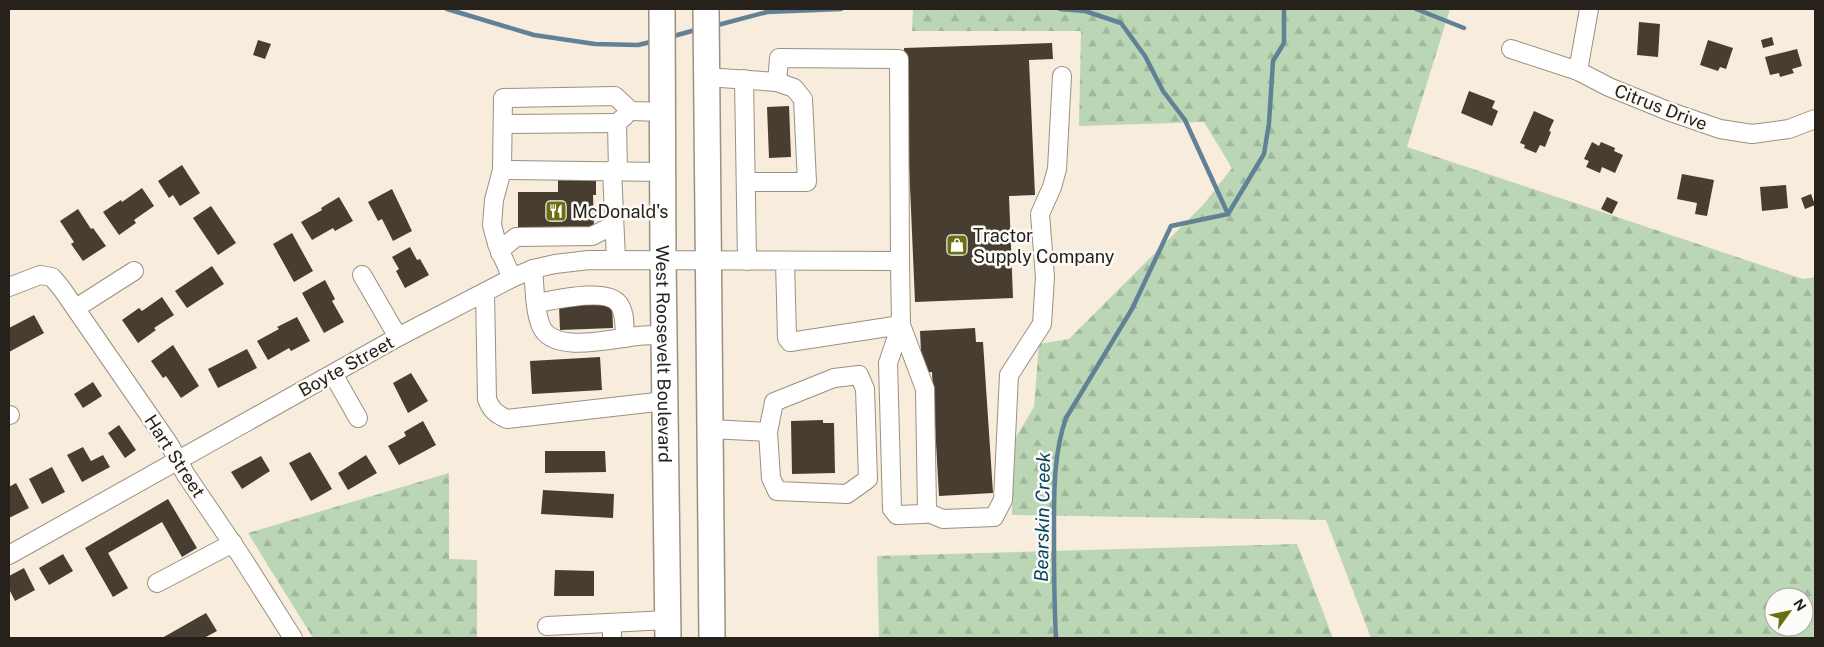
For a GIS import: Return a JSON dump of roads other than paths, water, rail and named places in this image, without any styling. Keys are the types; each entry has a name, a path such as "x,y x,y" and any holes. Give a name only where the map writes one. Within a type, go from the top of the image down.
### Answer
{"highway":[{"name":"West Roosevelt Boulevard","path":"662,9 668,629"},
{"path":"706,9 712,638"}],"street":[{"path":"1578,71 1589,9"},
{"name":"Citrus Drive","path":"1511,49 1578,71 1626,94 1720,129 1752,134 1789,129 1815,119"},
{"path":"777,82 779,58 899,59 901,325 925,389 926,512"},
{"path":"706,74 744,80 777,82 794,88 803,99 806,182 746,182"},
{"path":"926,512 943,519 994,517 1003,500 1009,375 1042,324 1045,277 1040,214 1052,188 1057,168 1062,76"},
{"path":"744,80 747,262"},
{"path":"512,278 500,253 493,234 492,225 494,200 502,170 503,98 615,96 631,111"},
{"path":"503,124 617,123 631,111 663,105"},
{"path":"616,259 614,225 617,123"},
{"path":"502,170 663,172"},
{"path":"493,216 505,230 516,237 592,236 614,225"},
{"path":"500,253 516,237"},
{"name":"Boyte Street","path":"9,555 398,338 512,278 533,269 555,264 616,259 708,262 900,261"},
{"path":"785,261 787,338 790,342 901,325"},
{"path":"533,269 538,317 542,328 550,338 560,342 572,342 617,340 639,335 664,335"},
{"path":"76,308 134,270"},
{"name":"Hart Street","path":"9,287 40,275 52,277 76,308 178,460 293,638"},
{"path":"362,275 398,338"},
{"path":"485,292 487,399 497,415 507,419 665,401"},
{"path":"537,303 592,295 613,298 619,304 623,314 625,338"},
{"path":"901,325 888,362 892,509 897,515 922,515 926,512"},
{"path":"333,374 358,418"},
{"path":"859,375 865,389 868,479 847,494 777,491 771,478 768,432 774,402 834,378 859,375"},
{"path":"710,429 768,432"},
{"path":"157,583 233,544"},
{"path":"547,626 612,631 668,629"}],"waterway":[{"name":"Bearskin Creek","path":"447,9 534,35 595,44 638,45 655,41"},
{"name":"Bearskin Creek","path":"714,26 767,12 841,9"},
{"name":"Bearskin Creek","path":"1060,9 1085,11 1121,23 1145,56 1163,91 1185,120 1228,214"},
{"path":"1056,638 1054,491 1056,461 1066,418 1132,309 1171,226 1228,214 1264,154 1269,123 1273,61 1284,43 1284,9"},
{"path":"1416,9 1464,28"},
{"name":"Bearskin Creek","path":"670,37 699,29"}],"place":[{"name":"McDonald's","path":"556,211"},
{"name":"Tractor Supply Company","path":"957,245"}]}
